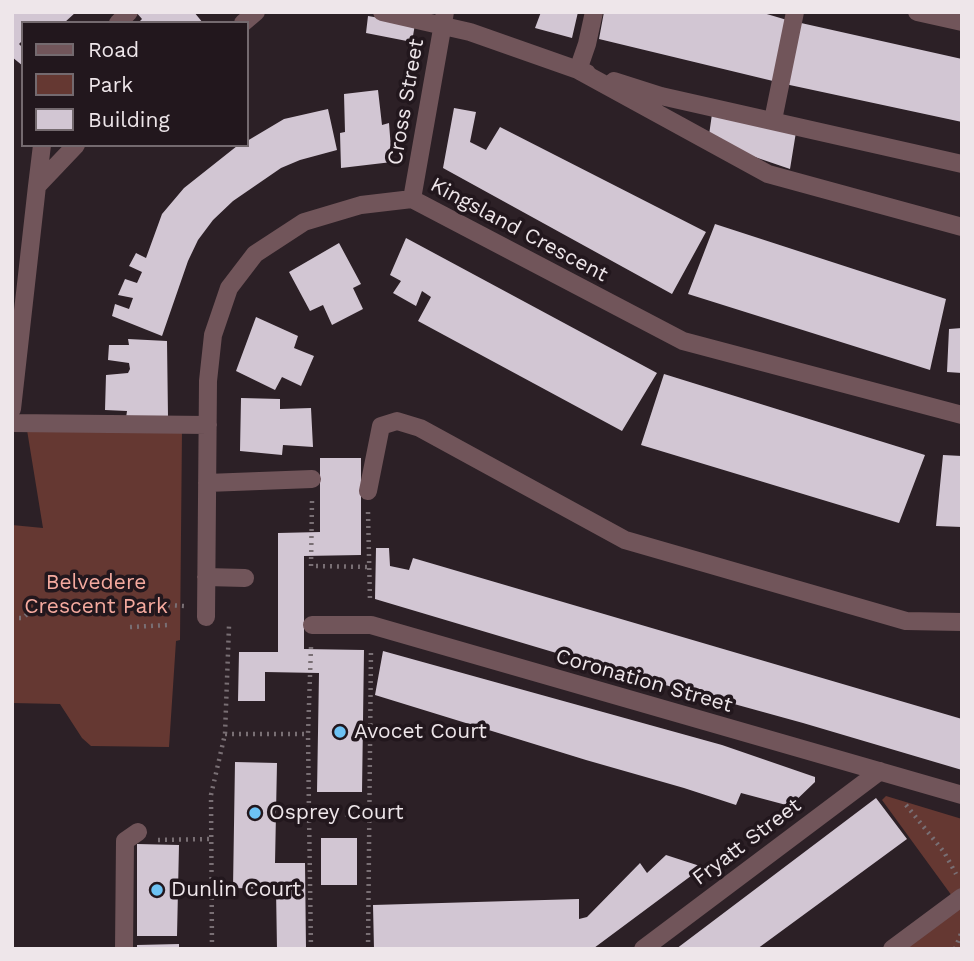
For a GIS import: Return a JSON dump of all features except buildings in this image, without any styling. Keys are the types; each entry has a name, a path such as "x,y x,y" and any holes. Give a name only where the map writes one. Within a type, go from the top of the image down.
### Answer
{"street":[{"path":"382,12 444,19 470,32 661,96 962,164"},
{"path":"578,70 594,12"},
{"path":"773,120 795,12"},
{"path":"917,12 962,22"},
{"name":"Cross Street","path":"412,199 444,19"},
{"path":"578,70 768,174 962,227"},
{"path":"12,409 42,147"},
{"path":"37,186 74,147"},
{"name":"Kingsland Crescent","path":"206,617 208,381 213,335 229,288 255,254 304,222 361,205 412,199 683,341 962,415"},
{"path":"368,491 381,426 397,421 420,428 625,540 906,621 962,622"},
{"path":"12,423 208,425"},
{"path":"207,483 312,479"},
{"path":"206,577 245,578"},
{"name":"Coronation Street","path":"312,625 371,625 962,795"},
{"name":"Fryatt Street","path":"643,949 880,771"},
{"path":"124,949 131,837"},
{"path":"892,949 962,897"}],"path":[{"path":"312,479 311,566 368,567"},
{"path":"368,491 371,625 368,949"},
{"path":"133,603 181,604"},
{"path":"12,618 23,618 36,606"},
{"path":"206,617 229,623 225,734 211,795 212,949"},
{"path":"130,627 167,625"},
{"path":"311,949 308,734 312,625"},
{"path":"225,734 308,734"},
{"path":"904,802 944,852 957,877"},
{"path":"309,814 369,816"},
{"path":"131,837 211,839"},
{"path":"956,949 962,931"}],"green space":[{"name":"Belvedere Crescent Park","path":"27,430 182,430 180,640 176,641 169,747 91,746 82,738 60,704 12,703 12,525 43,528"},
{"path":"886,796 962,819 962,949 906,949 952,896 882,800"}],"place":[{"name":"Avocet Court","path":"340,732"},
{"name":"Osprey Court","path":"255,813"},
{"name":"Dunlin Court","path":"157,890"}]}
